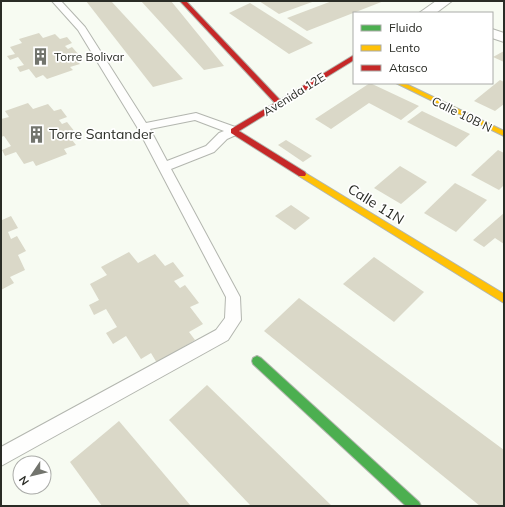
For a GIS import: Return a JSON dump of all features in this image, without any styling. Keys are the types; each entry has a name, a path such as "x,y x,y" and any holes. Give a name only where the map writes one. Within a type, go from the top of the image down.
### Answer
{"street":[{"path":"183,1 279,103"},
{"path":"433,12 445,1"},
{"path":"493,33 504,38"},
{"name":"Avenida 12E","path":"234,131 353,59"},
{"name":"Calle 10B N","path":"401,84 504,134"},
{"name":"Calle 11N","path":"234,131 504,299"},
{"path":"257,361 409,504"}],"lane":[{"path":"1,457 222,335 233,320 233,297 143,127 82,29 56,1"},
{"path":"143,127 196,116 234,131"},
{"path":"165,167 210,149 223,136 234,131"}],"building":[{"path":"86,1 111,1 183,79 153,87"},
{"path":"141,1 171,1 224,66 204,70"},
{"path":"259,1 315,1 279,14"},
{"path":"332,1 384,1 307,31 287,18"},
{"path":"250,3 313,43 289,54 229,13"},
{"name":"Torre Bolivar","path":"39,33 43,38 55,34 60,39 67,37 72,43 65,46 68,49 72,47 79,55 73,57 80,64 70,67 73,70 47,79 43,75 36,78 29,69 20,72 17,67 24,65 18,57 10,60 7,56 15,54 10,47 22,43 19,39"},
{"path":"504,51 504,62 493,57"},
{"path":"500,80 504,82 504,104 495,111 474,101"},
{"path":"368,84 372,84 419,106 401,120 369,103 331,129 315,119"},
{"name":"Torre Santander","path":"28,103 33,109 48,104 54,111 61,109 67,117 59,120 62,124 67,122 75,132 68,135 76,145 64,149 67,154 36,166 33,161 24,164 16,152 5,156 2,150 11,146 4,136 1,137 1,119 9,117 5,111"},
{"path":"422,111 470,134 456,147 407,122"},
{"path":"286,140 312,156 303,162 278,145"},
{"path":"498,150 504,153 504,185 499,190 471,175"},
{"path":"400,166 427,182 401,204 374,188"},
{"path":"455,183 487,200 456,232 424,213"},
{"path":"291,205 310,218 295,230 275,216"},
{"path":"504,213 504,244 495,238 484,247 473,240"},
{"path":"11,216 18,228 8,232 11,239 17,236 26,251 18,255 25,270 10,277 14,283 1,290 1,218 2,220"},
{"path":"129,252 138,263 155,254 165,266 173,262 184,276 174,281 180,288 185,285 199,303 190,307 203,324 189,332 195,340 157,363 151,353 141,359 126,336 113,344 106,333 117,327 106,309 94,315 89,305 99,300 90,284 107,275 101,267"},
{"path":"374,257 424,292 394,322 343,284"},
{"path":"299,298 504,450 504,506 480,506 264,331"},
{"path":"207,385 332,506 251,506 169,420"},
{"path":"119,421 191,506 102,506 70,462"}],"traffic: fast":[{"path":"257,361 415,506"}],"traffic: slow":[{"path":"401,84 504,134"},
{"path":"302,174 504,299"}],"traffic: jam":[{"path":"183,1 279,103"},
{"path":"302,174 234,131 353,58"}],"place":[{"name":"Torre Bolivar","path":"41,56"},
{"name":"Torre Santander","path":"36,134"}]}
